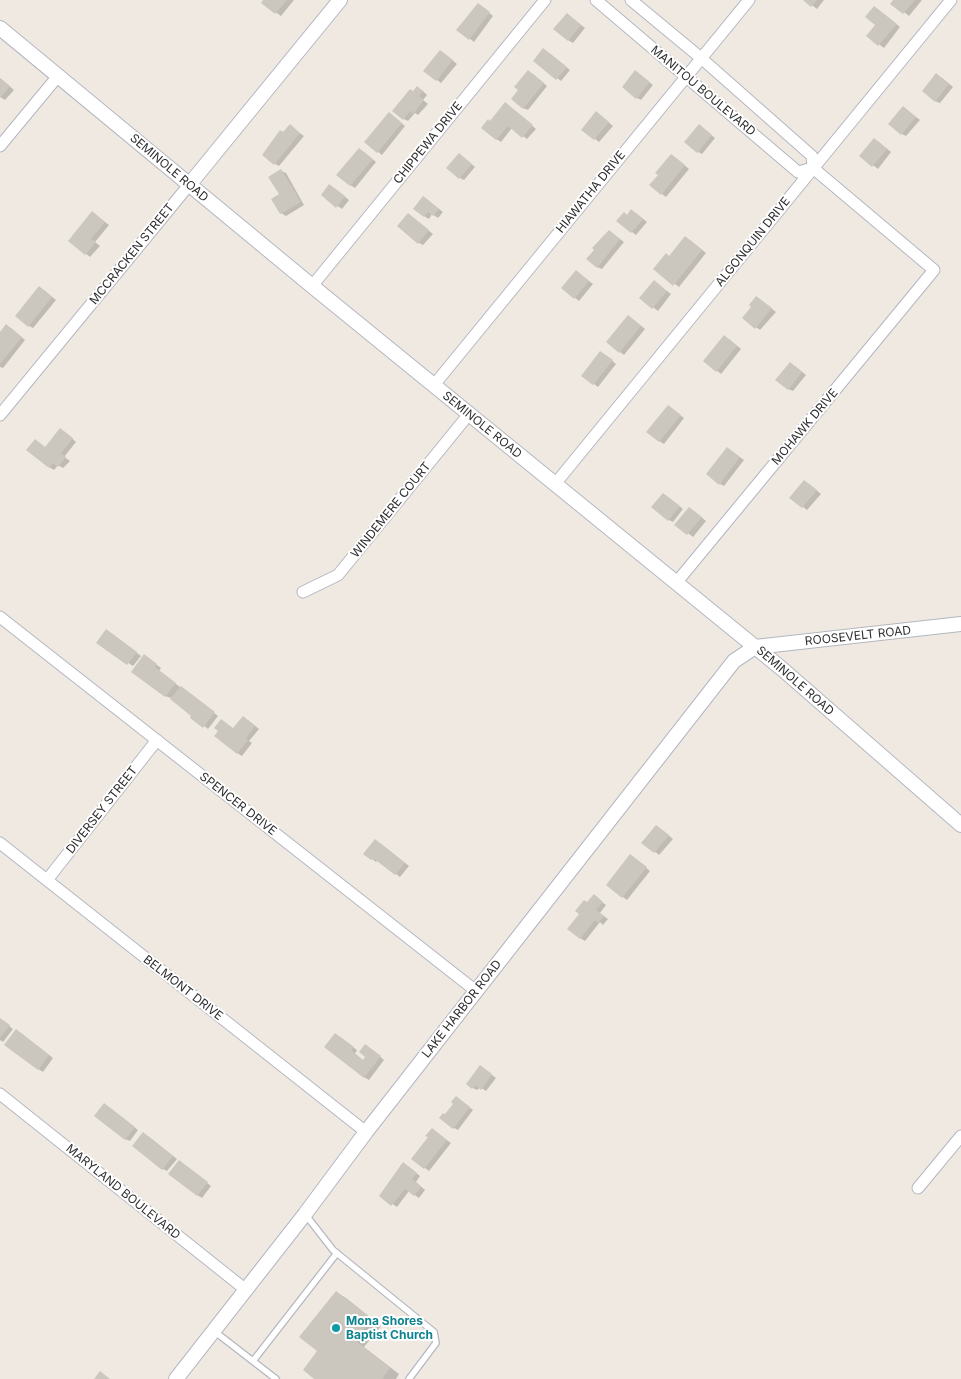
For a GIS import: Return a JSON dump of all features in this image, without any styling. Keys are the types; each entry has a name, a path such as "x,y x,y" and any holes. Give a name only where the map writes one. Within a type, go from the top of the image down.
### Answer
{"street":[{"name":"MCCRACKEN STREET","path":"0,415 340,0"},
{"name":"CHIPPEWA DRIVE","path":"312,286 545,0"},
{"name":"MANITOU BOULEVARD","path":"596,0 798,172 813,168"},
{"name":"MANITOU BOULEVARD","path":"631,0 701,58 812,156 813,168 934,270"},
{"name":"HIAWATHA DRIVE","path":"434,385 749,0"},
{"name":"ALGONQUIN DRIVE","path":"555,484 951,0"},
{"name":"SEMINOLE ROAD","path":"0,28 312,286 755,647 961,825"},
{"path":"0,146 58,76"},
{"name":"MOHAWK DRIVE","path":"676,583 934,270"},
{"name":"WINDEMERE COURT","path":"303,592 338,575 469,414"},
{"name":"SPENCER DRIVE","path":"0,617 476,991"},
{"name":"ROOSEVELT ROAD","path":"755,647 961,624"},
{"name":"LAKE HARBOR ROAD","path":"176,1379 734,660 755,647"},
{"name":"DIVERSEY STREET","path":"47,880 157,740"},
{"name":"BELMONT DRIVE","path":"0,843 366,1132"},
{"name":"MARYLAND BOULEVARD","path":"0,1094 246,1290"},
{"path":"918,1188 961,1136"}],"lane":[{"path":"305,1214 336,1253 434,1332 436,1343 409,1379"},
{"path":"253,1361 336,1253"},
{"path":"214,1331 276,1379"}],"building":[{"path":"263,0 287,0 275,14 261,3"},
{"path":"803,0 817,0 811,7"},
{"path":"893,0 915,0 903,14 890,4"},
{"path":"478,3 490,12 469,40 456,30"},
{"path":"874,6 897,24 878,46 866,36 875,25 865,17"},
{"path":"567,13 581,25 568,41 553,29"},
{"path":"543,48 567,67 556,80 533,61"},
{"path":"440,50 453,60 436,81 423,71"},
{"path":"528,70 544,83 523,109 511,99 518,90 514,87"},
{"path":"635,70 650,82 636,99 622,87"},
{"path":"936,73 949,84 935,102 922,91"},
{"path":"0,78 10,86 0,98"},
{"path":"417,86 423,91 419,96 424,100 413,114 410,111 403,120 392,111 410,89 413,91"},
{"path":"505,102 533,125 522,138 508,126 496,140 481,128 488,119 490,121"},
{"path":"903,106 916,117 901,135 888,124"},
{"path":"596,111 609,122 594,140 581,130"},
{"path":"389,112 402,123 377,153 364,142"},
{"path":"290,124 300,133 274,165 262,155 280,130 283,132"},
{"path":"699,124 712,135 697,153 684,142"},
{"path":"874,138 887,149 872,167 859,156"},
{"path":"359,148 373,159 350,186 336,175"},
{"path":"459,153 472,164 459,179 446,168"},
{"path":"671,154 685,165 661,195 649,185 658,175 655,173"},
{"path":"281,169 301,202 280,214 271,199 279,194 268,177"},
{"path":"329,184 345,196 336,208 321,195"},
{"path":"423,196 439,209 433,216 428,212 424,217 413,209"},
{"path":"631,209 643,219 631,233 616,221 624,212 627,215"},
{"path":"92,211 105,222 91,239 96,242 85,255 68,241"},
{"path":"408,213 429,230 418,244 397,226"},
{"path":"609,230 620,239 597,268 586,259 594,250 592,248"},
{"path":"685,236 702,250 673,286 653,269 666,253 669,256"},
{"path":"576,270 589,281 574,299 561,288"},
{"path":"654,280 667,291 652,309 639,298"},
{"path":"39,286 52,297 28,327 15,316"},
{"path":"756,296 772,308 755,329 742,318 751,307 749,305"},
{"path":"628,315 641,326 619,353 606,342"},
{"path":"6,324 22,337 0,364 0,332"},
{"path":"724,335 737,346 716,372 703,361"},
{"path":"600,351 613,360 593,385 581,376"},
{"path":"790,362 802,372 788,390 775,380"},
{"path":"668,405 681,415 659,442 646,432"},
{"path":"60,428 73,438 61,453 66,457 58,467 53,463 49,468 26,450 35,439 45,447"},
{"path":"727,447 740,457 719,485 706,474"},
{"path":"804,480 817,490 802,508 789,498"},
{"path":"663,493 680,506 668,521 651,507"},
{"path":"689,507 702,517 687,535 674,525"},
{"path":"106,629 137,652 127,665 96,643"},
{"path":"144,654 157,664 155,667 176,683 165,697 131,672"},
{"path":"181,686 215,712 203,728 170,699"},
{"path":"243,716 255,726 246,738 248,740 237,754 214,736 218,731 214,728 221,719 233,728"},
{"path":"656,825 669,835 654,853 641,843"},
{"path":"375,839 405,863 395,875 373,858 371,860 363,854"},
{"path":"630,854 647,867 622,898 606,885"},
{"path":"594,894 603,902 596,910 604,916 598,923 595,920 580,939 567,929 579,914 575,911 584,900 587,902"},
{"path":"0,1018 10,1025 0,1038"},
{"path":"16,1029 49,1055 38,1070 4,1045"},
{"path":"335,1033 354,1047 351,1050 363,1060 365,1057 359,1052 365,1044 381,1056 364,1078 324,1047"},
{"path":"480,1065 492,1074 481,1090 475,1085 472,1089 466,1084"},
{"path":"456,1096 470,1107 453,1129 439,1118 453,1104 451,1102"},
{"path":"104,1103 135,1127 125,1140 94,1116"},
{"path":"432,1128 447,1140 424,1169 411,1159 428,1137 425,1136"},
{"path":"143,1132 173,1156 162,1170 132,1146"},
{"path":"179,1160 208,1182 197,1196 168,1174"},
{"path":"403,1162 417,1173 412,1179 421,1187 414,1196 405,1189 391,1206 379,1196"},
{"name":"Mona Shores Baptist Church","path":"336,1291 372,1319 355,1340 390,1368 382,1379 314,1379 303,1370 317,1351 299,1337"},
{"path":"100,1371 110,1379 94,1379"}],"place":[{"name":"Mona Shores Baptist Church","path":"336,1328"}]}
